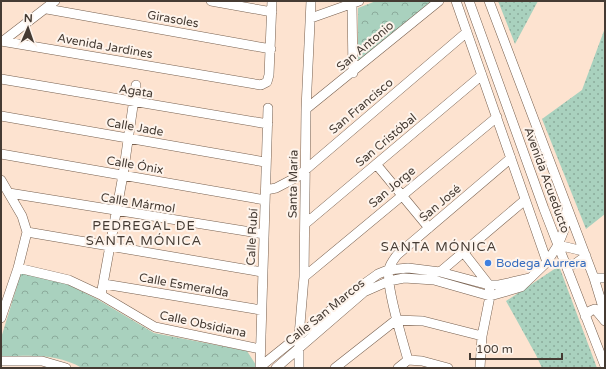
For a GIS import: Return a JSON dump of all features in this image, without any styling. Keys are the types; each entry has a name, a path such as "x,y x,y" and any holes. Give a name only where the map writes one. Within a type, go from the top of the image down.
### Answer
{"street":[{"name":"Avenida Jardines","path":"2,41 55,1"},
{"path":"211,1 272,12"},
{"path":"271,49 272,1"},
{"name":"Santa María","path":"299,368 299,336 304,277 306,109 311,1"},
{"name":"San Antonio","path":"306,109 353,73 439,1"},
{"path":"456,1 547,262"},
{"name":"Avenida Acueducto","path":"469,1 558,245 605,366"},
{"name":"Avenida Acueducto","path":"489,1 584,254 603,300 605,314"},
{"path":"311,18 356,2 353,73"},
{"name":"Girasoles","path":"47,8 271,49"},
{"name":"San Francisco","path":"266,190 287,183 467,32"},
{"name":"Avenida Jardines","path":"2,41 261,85 267,82 269,75 271,49"},
{"name":"San Cristóbal","path":"305,224 482,74"},
{"name":"Agata","path":"1,79 268,124"},
{"path":"101,295 123,175 136,85"},
{"name":"Calle Rubí","path":"260,367 262,272 266,190 265,162 268,108"},
{"name":"Calle Jade","path":"1,116 265,162"},
{"name":"San Jorge","path":"304,277 402,194 497,117"},
{"name":"Calle Ónix","path":"1,154 265,200"},
{"name":"San José","path":"388,270 397,255 511,158"},
{"path":"376,164 429,228"},
{"path":"1,180 22,216 27,232 18,268 1,318"},
{"name":"Calle Mármol","path":"9,193 116,212 264,234"},
{"path":"440,272 525,200"},
{"path":"490,296 521,287 547,262 558,245 564,230 567,208"},
{"path":"27,232 262,272"},
{"path":"558,245 584,254 575,264 566,265"},
{"path":"464,253 489,285 490,296 482,336 480,368"},
{"name":"Calle Obsidiana","path":"18,268 59,276 101,295 155,328 260,349"},
{"name":"Calle San Marcos","path":"299,336 369,280 388,270 408,268 440,272 489,285 530,278"},
{"path":"388,270 396,320 408,360"},
{"name":"Calle San Marcos","path":"276,368 364,292 389,281 404,278 434,280 490,296"},
{"path":"594,278 605,278"},
{"name":"Calle Esmeralda","path":"104,284 261,310"},
{"path":"582,306 603,300"},
{"path":"585,316 590,311 595,309 605,321"},
{"path":"335,368 396,320 423,321 482,336"},
{"path":"260,367 299,336"},
{"path":"398,368 408,360 422,361 448,368"},
{"path":"1,361 42,361 66,368"}],"green space":[{"path":"376,1 432,1 358,64 358,8"},
{"path":"498,1 538,1 515,44"},
{"path":"605,28 605,214 586,229 542,119 582,90"},
{"path":"559,266 597,368 542,368 506,301"},
{"path":"21,273 63,282 97,299 154,333 247,351 256,365 255,368 82,368 73,363 44,356 3,357 1,355 1,338"}],"place":[{"name":"Bodega Aurrera","path":"488,263"}],"district":[{"name":"PEDREGAL DE SANTA MÓNICA","path":"144,234"},
{"name":"SANTA MÓNICA","path":"439,247"}]}
